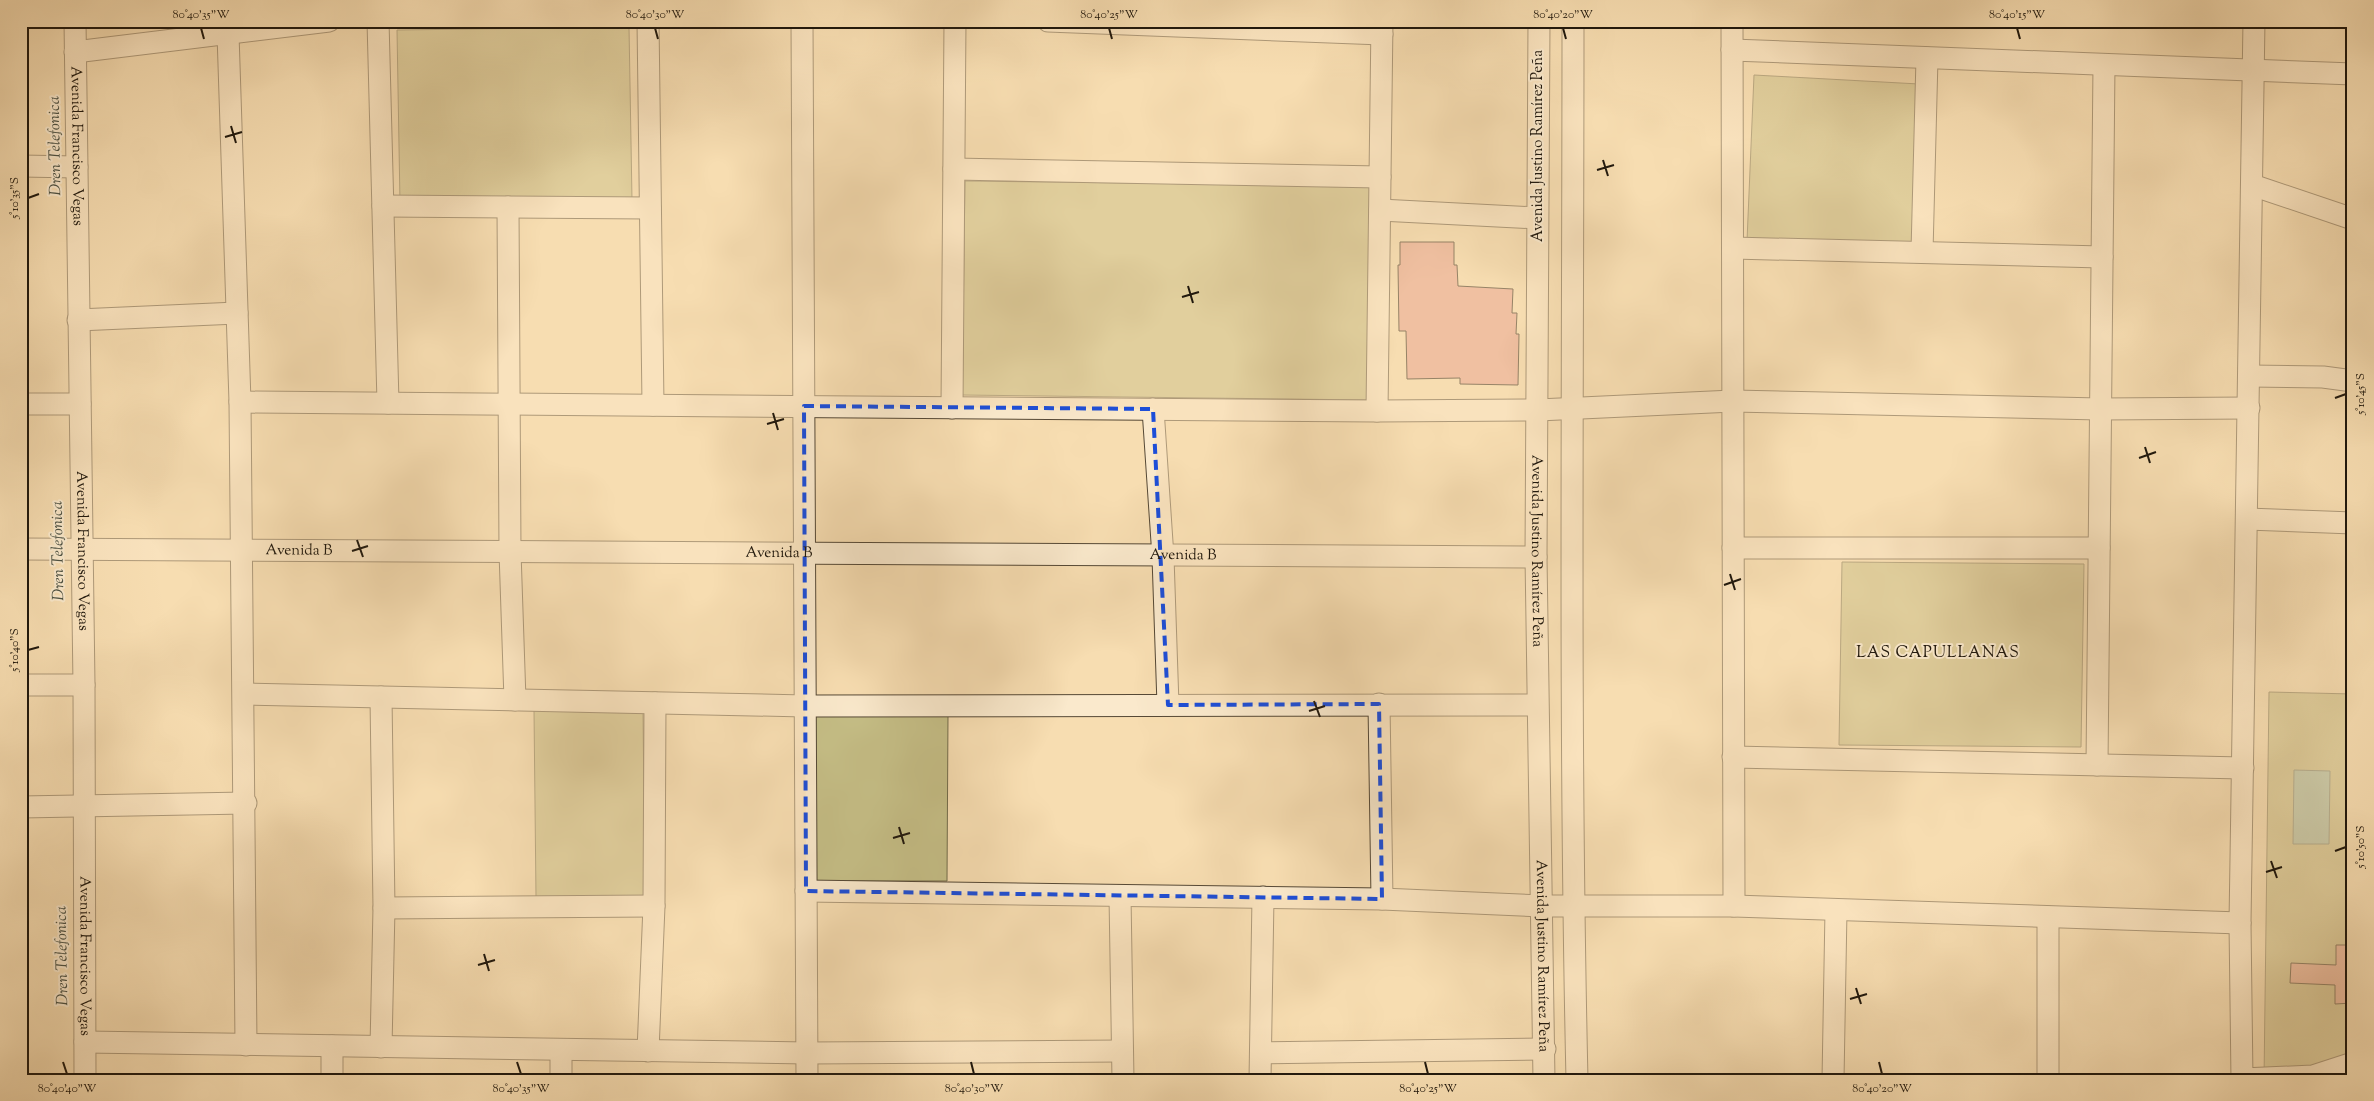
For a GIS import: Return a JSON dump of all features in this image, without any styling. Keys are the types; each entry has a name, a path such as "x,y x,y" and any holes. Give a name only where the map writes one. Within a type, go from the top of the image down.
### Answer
{"street":[{"name":"Avenida Francisco Vegas","path":"75,21 84,685 85,1080"},
{"path":"75,52 329,21"},
{"path":"378,21 388,403"},
{"path":"648,21 653,405"},
{"path":"802,21 807,1080"},
{"path":"952,408 955,21"},
{"path":"1048,21 1382,28 1377,411"},
{"name":"Avenida Justino Ramírez Peña","path":"1539,21 1536,557 1544,1080"},
{"name":"Avenida Justino Ramírez Peña","path":"1573,21 1571,409 1573,906 1576,1080"},
{"path":"1732,21 1734,906"},
{"path":"2254,21 2240,923 2242,1080 2313,1076 2353,1063"},
{"path":"228,34 240,402 246,803 246,1045"},
{"path":"1732,50 2353,74"},
{"path":"1922,252 1927,58"},
{"path":"2097,765 2104,65"},
{"path":"21,166 77,168"},
{"path":"954,169 1380,177"},
{"path":"2252,185 2353,219"},
{"path":"383,206 650,208"},
{"path":"508,207 510,552 515,700"},
{"path":"1380,210 1537,218"},
{"path":"1733,248 2102,257"},
{"path":"78,320 237,312"},
{"path":"2249,376 2323,377 2353,381"},
{"path":"240,402 1377,411 1538,410 1733,401 2100,409 2249,408"},
{"path":"21,404 80,404"},
{"path":"1154,409 1163,557 1168,705"},
{"path":"2247,519 2353,523"},
{"path":"1733,548 2099,548"},
{"name":"Avenida B","path":"21,549 1163,557 1536,557"},
{"path":"21,685 84,685"},
{"path":"244,694 806,706 1537,705"},
{"path":"381,697 384,908 381,1047"},
{"path":"648,1051 654,906 654,703"},
{"path":"1379,704 1382,899"},
{"path":"1733,758 2243,768"},
{"path":"21,807 246,803"},
{"path":"806,891 1382,899 1542,906 1734,906 2240,923"},
{"path":"1120,896 1123,1080"},
{"path":"1260,1080 1263,898"},
{"path":"384,908 654,906"},
{"path":"1833,1080 1836,910"},
{"path":"2048,917 2048,1080"},
{"path":"85,1042 807,1053 1122,1050"},
{"path":"332,1046 332,1080"},
{"path":"1261,1053 1545,1049"},
{"path":"561,1050 561,1080"}],"highlighted area":[{"path":"804,406 1153,409 1168,705 1379,704 1382,899 806,891"}],"shaded area":[{"path":"629,27 632,200 400,203 397,30"},
{"path":"1754,75 1919,84 1918,247 1747,241"},
{"path":"965,181 1372,186 1368,400 962,395"},
{"path":"1842,562 2084,564 2081,747 1839,745"},
{"path":"2269,692 2353,694 2353,1080 2264,1080"},
{"path":"534,710 643,711 645,897 536,897"},
{"path":"815,715 948,715 947,881 814,881"},
{"path":"2294,770 2330,771 2329,844 2293,844"}],"building":[{"path":"1400,242 1454,242 1454,265 1457,265 1458,286 1513,289 1512,313 1517,313 1516,334 1519,334 1518,385 1460,384 1460,378 1407,379 1406,331 1399,331 1398,265 1400,265"},
{"path":"2336,945 2353,945 2353,1003 2335,1004 2335,985 2290,983 2291,963 2336,965"}],"district":[{"name":"LAS CAPULLANAS","path":"1938,653"}],"water label":[{"name":"Dren Telefonica","path":"56,146"},
{"name":"Dren Telefonica","path":"59,551"},
{"name":"Dren Telefonica","path":"63,956"}]}
